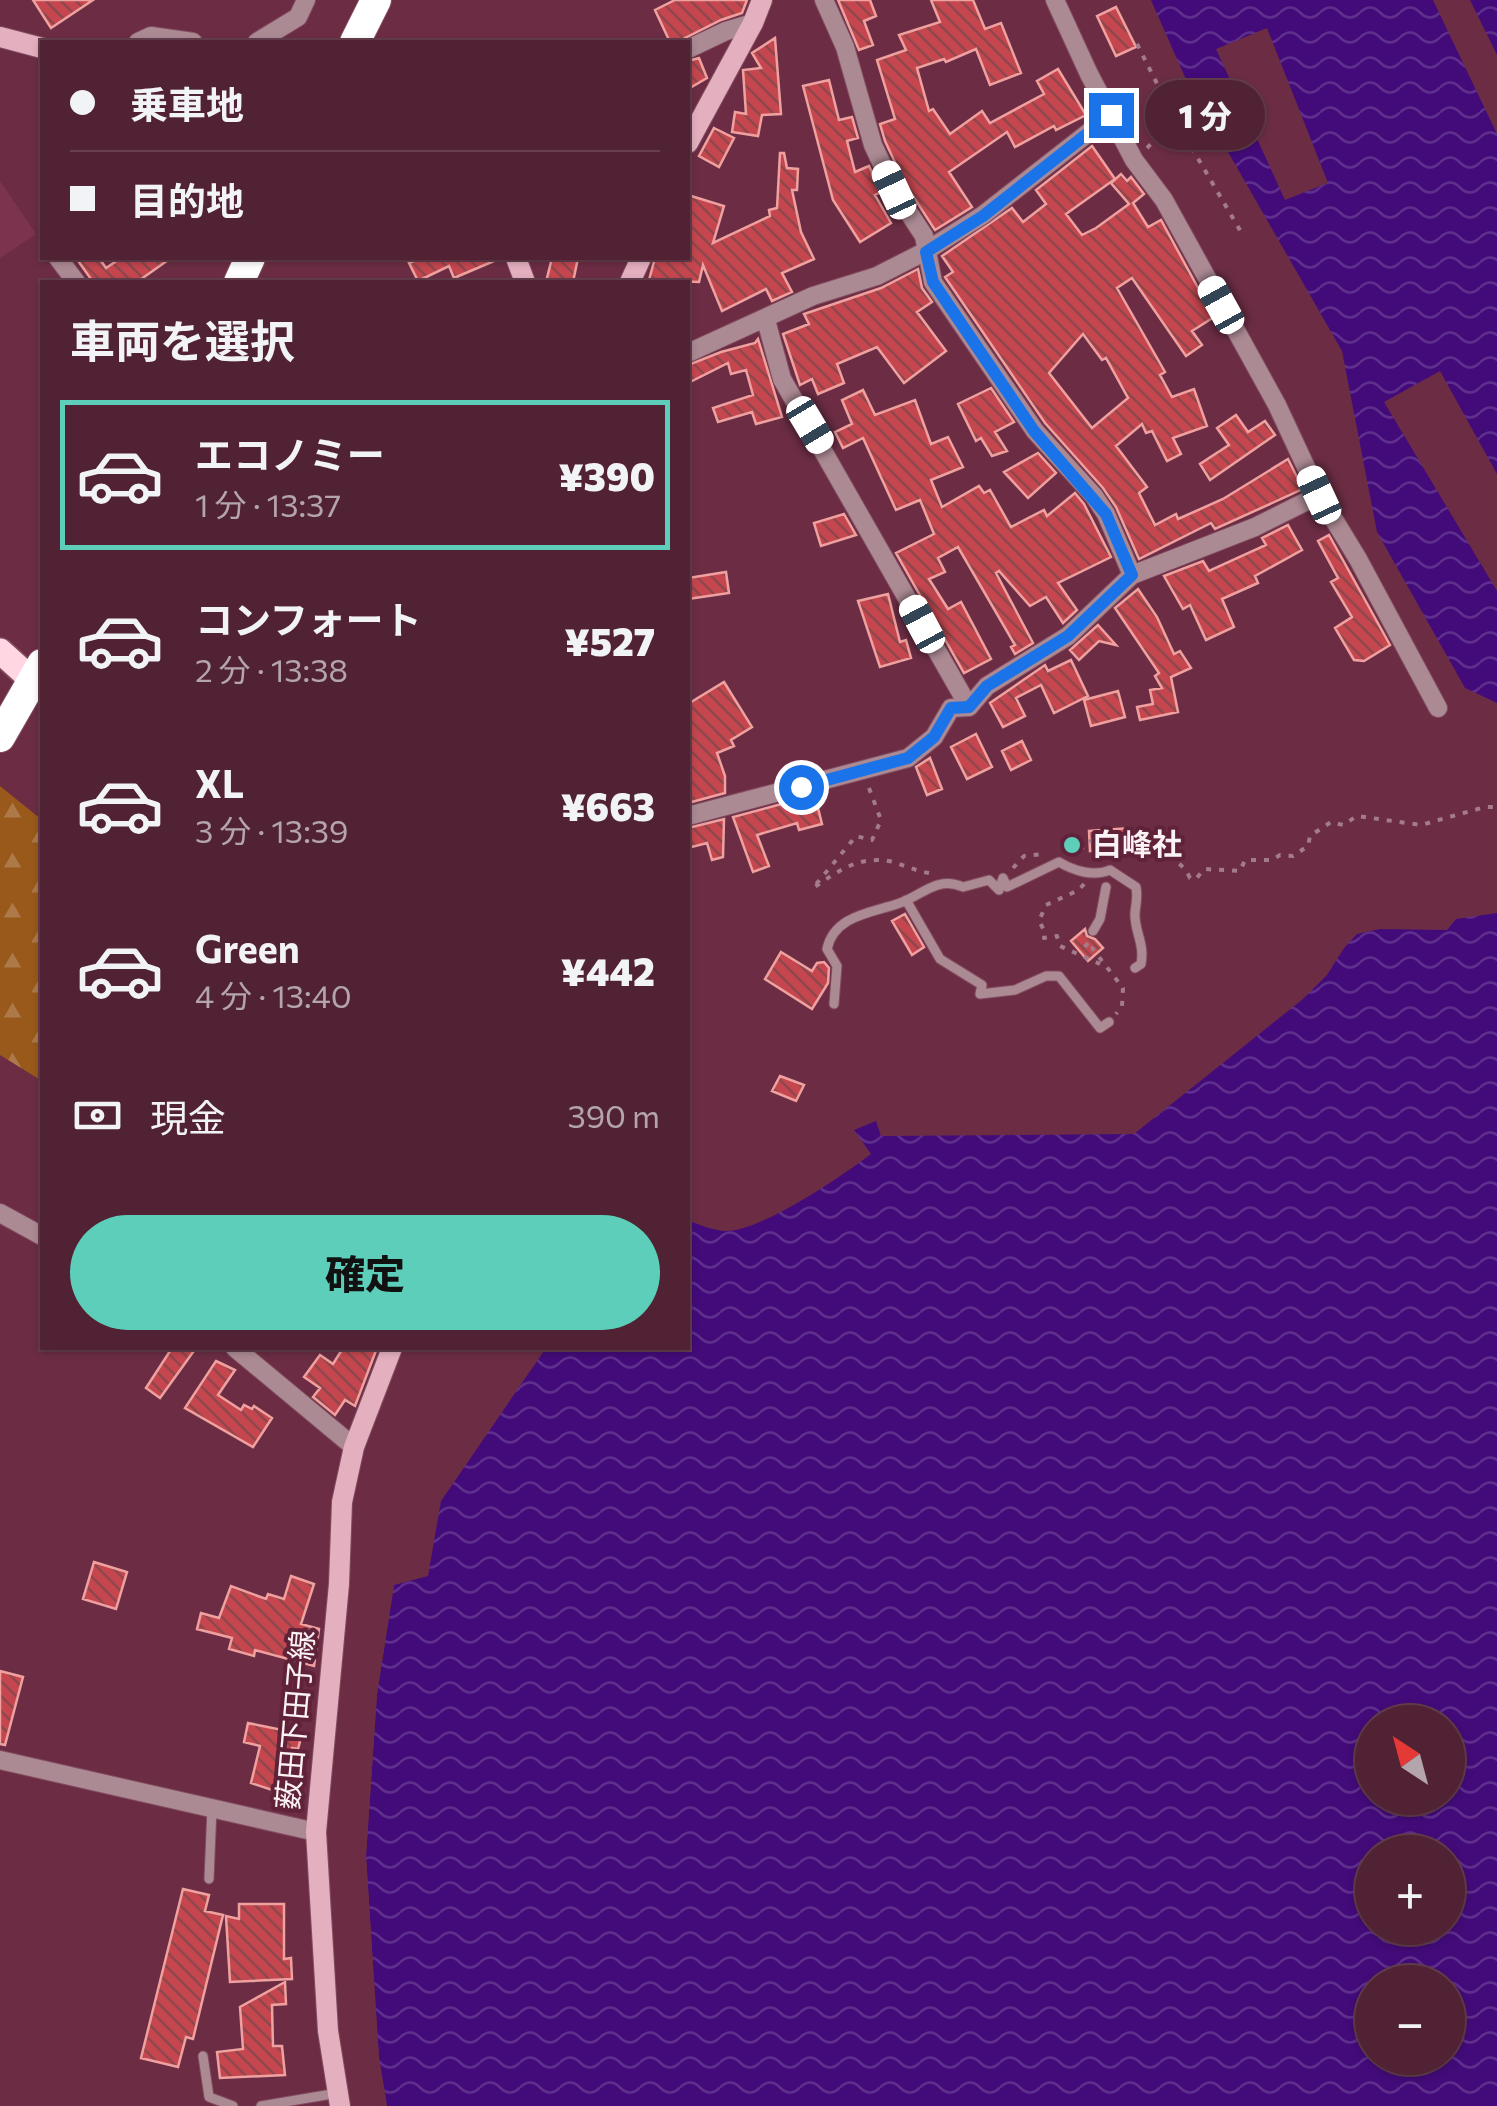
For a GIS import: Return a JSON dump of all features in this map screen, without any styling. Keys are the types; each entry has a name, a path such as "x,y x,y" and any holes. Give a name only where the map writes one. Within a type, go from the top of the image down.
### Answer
{"highway":[{"path":"356,40 376,0"},
{"path":"0,736 40,678"}],"main road":[{"path":"690,139 762,0"},
{"path":"0,38 40,48"},
{"path":"0,651 40,678"},
{"name":"薮田下田子線","path":"339,2100 325,1996 316,1832 339,1584 342,1502 354,1447 391,1350"}],"street":[{"path":"260,40 298,17 306,0"},
{"path":"824,0 844,47 873,145 894,190 924,236 933,282 1034,431 1106,514 1132,575"},
{"path":"1054,0 1138,165 1164,200 1277,404 1319,495 1438,708"},
{"path":"690,48 753,23"},
{"path":"142,40 151,36 179,40"},
{"path":"690,352 813,296 877,276 926,252 983,216 1111,115"},
{"path":"766,320 782,379 969,707"},
{"path":"690,815 908,758 934,737 951,708 969,707 987,686 1068,636 1132,575 1255,527 1319,495"},
{"path":"0,1213 40,1235"},
{"path":"237,1350 354,1447"},
{"path":"0,1760 316,1832"}],"lane":[{"path":"1003,878 1006,886 1059,862 1072,870 1110,870 1136,887 1139,902 1135,917 1143,946 1141,964 1135,968"},
{"path":"834,1004 836,966 827,949 829,940 844,922 906,900 930,885 963,887 989,880 999,890 1003,878"},
{"path":"1093,931 1100,920 1106,887"},
{"path":"906,900 940,959 982,985 980,994 1015,990 1046,976 1060,976 1100,1028 1109,1022"},
{"path":"210,1879 212,1808"},
{"path":"203,2056 210,2097 233,2106"},
{"path":"261,2106 339,2100"}],"path":[{"path":"1137,44 1174,119 1240,232"},
{"path":"1138,165 1144,152 1174,119"},
{"path":"874,769 868,787 880,820 872,840 856,836 812,888 850,863 890,861 910,870 940,875"},
{"path":"1065,852 1070,847 1082,848 1102,832 1150,838 1154,847 1184,864 1190,878 1196,880 1204,869 1240,871 1245,860 1293,856 1308,846 1310,836 1330,822 1343,825 1358,816 1420,825 1485,806 1497,807"},
{"path":"1003,878 1024,856 1051,853"},
{"path":"1059,862 1080,876 1084,885 1046,905 1039,921 1044,938 1057,936 1060,946 1117,977 1125,995 1122,1006 1109,1022"},
{"path":"1093,931 1084,948 1092,948 1104,967"}],"shaded area":[{"path":"0,181 36,234 0,258"}],"green space":[{"path":"0,786 40,818 40,1080 0,1055"}],"water":[{"path":"1151,0 1497,0 1497,703 1465,688 1377,532 1342,351 1184,75"},
{"path":"1497,913 1497,2106 387,2106 379,2058 366,1856 377,1694 394,1585 428,1576 441,1501 545,1350 690,1350 690,1222 726,1231 741,1229 780,1212 871,1154 854,1130 876,1121 881,1136 1134,1134 1303,999 1327,975 1357,934 1380,929 1447,930 1456,919"}],"pier":[{"path":"1433,0 1470,0 1497,55 1497,134"},
{"path":"1267,28 1328,183 1285,200 1216,49"},
{"path":"1440,371 1497,474 1497,591 1384,402"},
{"path":"389,1584 394,1585 377,1694 366,1856 379,2058 387,2106 382,2106 374,2059 361,1855 372,1694"}],"building":[{"path":"33,0 93,0 51,28"},
{"path":"675,0 747,0 742,13 681,40 669,40 655,10"},
{"path":"838,0 870,0 876,16 864,21 873,45 859,50"},
{"path":"931,0 973,0 985,29 1001,23 1021,73 990,85 976,49 946,62 944,59 917,68 929,111 933,109 950,134 982,111 990,123 1044,94 1037,81 1058,69 1086,115 1056,130 1054,126 1015,147 1007,132 949,172 972,207 935,230 905,184 885,141 880,124 895,119 877,60 906,50 899,35 940,22"},
{"path":"1116,7 1136,47 1116,56 1097,16"},
{"path":"775,38 781,114 762,115 758,136 732,132 735,112 746,114 743,70 761,68 752,53"},
{"path":"699,58 707,78 690,88 690,60"},
{"path":"829,80 839,120 852,117 858,138 847,141 855,172 869,166 881,192 875,195 891,223 860,242 833,200 803,86"},
{"path":"714,128 734,138 719,167 699,156"},
{"path":"1092,146 1115,179 1066,214 1082,235 1096,228 1129,204 1111,183 1121,174 1127,181 1131,177 1144,194 1133,203 1148,227 1161,220 1214,317 1192,331 1202,345 1186,356 1132,278 1117,288 1165,372 1160,375 1172,397 1194,389 1207,426 1173,438 1181,454 1167,461 1152,431 1146,433 1142,424 1116,446 1147,487 1139,493 1155,525 1223,499 1288,459 1303,489 1215,529 1211,523 1139,559 1116,507 1103,488 1045,423 945,277 953,272 942,256 1012,208 1023,222 1046,204 1036,190","holes":["1083,334 1102,360 1106,358 1128,398 1092,428 1049,373"]},
{"path":"780,153 784,153 787,168 798,169 797,190 792,190 801,232 814,259 782,273 792,292 772,301 766,289 722,311 703,265 699,282 649,280 654,260 690,260 690,196 724,206 713,243 770,216 769,210 777,208"},
{"path":"77,260 100,260 106,268 118,260 168,260 140,280 91,279"},
{"path":"496,260 454,278 449,266 420,280 409,263"},
{"path":"552,260 578,260 573,280 546,280"},
{"path":"918,269 922,288 932,302 917,312 946,351 904,383 877,347 837,364 844,383 818,394 812,379 800,385 783,334 809,324 804,314 881,288"},
{"path":"758,339 782,417 756,424 752,412 718,422 713,408 753,395 746,370 731,374 728,363 690,382 690,364"},
{"path":"991,388 1014,422 995,432 1007,451 992,456 981,438 976,441 958,404"},
{"path":"863,390 875,415 915,400 931,444 948,437 963,467 931,480 942,507 979,486 984,493 990,490 1011,527 1044,510 1047,516 1075,493 1111,557 1058,583 1077,610 1063,623 1046,597 1030,606 999,571 996,573 1033,643 1015,654 1011,647 1015,645 958,547 938,558 945,572 929,579 948,609 961,602 991,659 964,673 896,553 934,534 920,500 896,510 863,438 843,448 835,432 852,424 842,400"},
{"path":"1236,415 1248,432 1265,421 1275,435 1210,480 1200,464 1229,445 1217,428"},
{"path":"1038,453 1056,473 1028,498 1004,472"},
{"path":"844,514 856,535 821,546 814,523"},
{"path":"1288,525 1302,550 1255,576 1258,583 1222,599 1234,627 1206,640 1190,605 1183,609 1164,576 1203,561 1209,571 1266,545 1262,538"},
{"path":"1329,535 1390,645 1364,661 1354,660 1335,628 1352,617 1331,582 1338,578 1318,541"},
{"path":"726,572 729,593 690,599 690,578"},
{"path":"1138,589 1157,617 1174,654 1180,651 1191,668 1171,677 1178,712 1140,720 1137,707 1153,704 1150,690 1162,688 1155,676 1159,673 1115,608"},
{"path":"888,594 900,642 906,640 911,658 880,667 858,601"},
{"path":"1098,625 1116,645 1099,641 1079,660 1070,650"},
{"path":"1071,660 1088,696 1054,713 1041,685 1016,698 1025,716 1003,727 990,703 1045,665 1048,671"},
{"path":"724,682 752,727 731,740 734,746 717,753 725,776 725,793 690,802 690,703"},
{"path":"1118,691 1125,717 1091,726 1084,700"},
{"path":"976,734 992,767 967,779 951,747"},
{"path":"1022,741 1031,760 1011,770 1002,751"},
{"path":"930,758 942,789 927,795 916,767"},
{"path":"816,800 822,824 799,830 797,823 757,835 769,866 753,872 733,817 789,802 791,806"},
{"path":"724,819 723,857 712,860 707,843 690,847 690,828"},
{"path":"1130,828 1131,846 1090,851 1089,831"},
{"path":"905,914 924,947 912,955 892,921"},
{"path":"1085,929 1087,936 1103,948 1088,961 1071,941"},
{"path":"781,952 812,971 817,963 824,962 829,968 828,983 812,1009 765,979"},
{"path":"780,1076 804,1085 796,1101 772,1091"},
{"path":"171,1350 195,1350 160,1398 146,1388"},
{"path":"342,1350 376,1350 355,1406 345,1400 335,1415 313,1397 320,1388 304,1377 320,1355 333,1364"},
{"path":"216,1361 235,1370 218,1395 241,1410 244,1405 252,1409 254,1406 272,1418 253,1447 185,1408"},
{"path":"94,1562 127,1572 116,1609 83,1599"},
{"path":"291,1576 314,1584 301,1624 319,1629 314,1666 255,1650 254,1656 229,1649 232,1638 197,1629 201,1613 219,1618 231,1586 266,1599 268,1594 284,1599"},
{"path":"0,1671 23,1677 5,1745 0,1744"},
{"path":"248,1723 302,1734 298,1749 292,1748 281,1793 251,1783 260,1746 244,1742"},
{"path":"183,1889 209,1895 205,1911 223,1915 193,2039 186,2037 178,2067 141,2058"},
{"path":"239,1904 284,1904 284,1959 291,1958 292,1979 230,1982 226,1916 239,1919"},
{"path":"285,1982 286,2004 272,2005 273,2046 282,2046 285,2075 220,2078 217,2052 243,2049 240,2007"}],"place":[{"name":"白峰社","path":"1072,845"}],"route":[{"path":"801,787 908,758 934,737 951,708 969,707 987,686 1068,636 1132,575 1106,514 1034,431 933,282 926,252 983,216 1111,115"}]}
